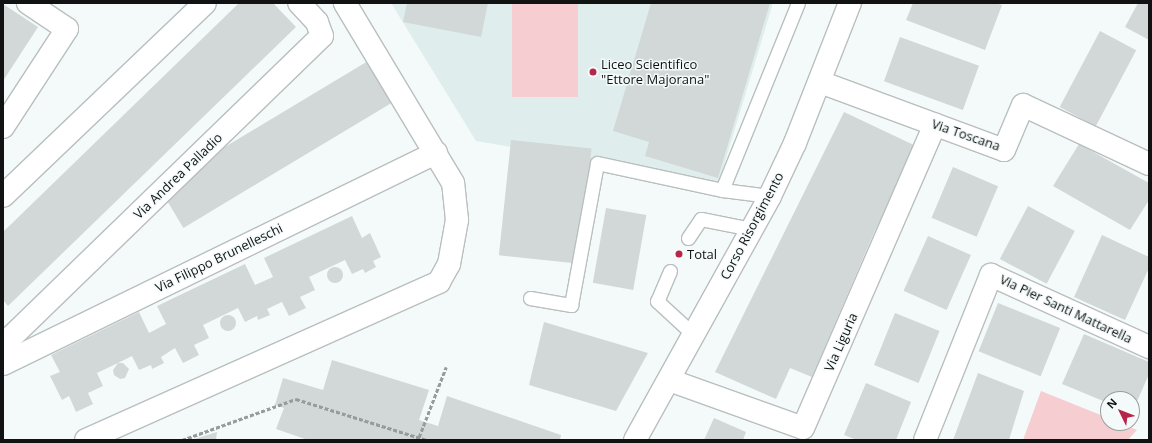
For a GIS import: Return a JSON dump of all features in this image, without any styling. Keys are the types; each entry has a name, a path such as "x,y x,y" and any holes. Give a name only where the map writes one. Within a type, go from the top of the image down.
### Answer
{"street":[{"path":"3,127 67,28 28,3"},
{"path":"3,196 205,3"},
{"name":"Via Andrea Palladio","path":"3,345 322,36 317,22 299,3"},
{"path":"86,440 439,282 449,264 457,220 453,183 345,3"},
{"name":"Corso Risorgimento","path":"635,440 770,196 820,82 850,3"},
{"name":"Via Toscana","path":"820,82 1004,150 1023,105 1149,164"},
{"name":"Via Liguria","path":"669,380 803,428 935,124"},
{"name":"Via Filippo Brunelleschi","path":"3,364 436,153"},
{"name":"Via Pier Santi Mattarella","path":"925,440 991,275 1149,347"}],"lane":[{"path":"722,190 798,3"},
{"path":"530,298 571,305 597,163 722,190 770,196"},
{"path":"688,238 701,219 752,230"},
{"path":"670,271 657,301 694,335"}],"path":[{"path":"418,437 446,368"},
{"path":"182,440 296,399 427,440"}],"shaded area":[{"name":"Liceo Scientifico \"Ettore Majorana\"","path":"391,3 773,3 719,182 476,141"},
{"path":"512,3 578,3 578,97 512,97"},
{"path":"1041,391 1100,415 1100,431 1136,431 1128,440 1023,440"}],"building":[{"path":"239,3 273,3 296,27 8,306 3,300 3,232"},
{"path":"407,3 488,3 481,37 403,22"},
{"path":"651,3 770,3 718,178 645,156 649,142 613,131"},
{"path":"913,3 995,3 1002,5 985,50 906,20"},
{"path":"1138,3 1149,3 1149,40 1125,27"},
{"path":"3,4 38,27 3,81"},
{"path":"1100,31 1136,50 1096,126 1060,107"},
{"path":"900,37 979,66 963,110 884,81"},
{"path":"373,58 398,99 183,228 159,187"},
{"path":"844,112 916,146 873,235 812,377 790,368 776,399 715,372"},
{"path":"511,140 592,148 579,264 499,255"},
{"path":"1079,144 1149,183 1149,200 1130,230 1053,186"},
{"path":"953,167 998,186 977,237 932,218"},
{"path":"1028,206 1075,231 1047,284 1000,259"},
{"path":"606,208 646,215 633,290 593,283"},
{"path":"352,216 362,238 370,233 381,257 373,261 376,267 365,273 363,269 352,274 345,260 309,277 315,290 300,297 306,308 289,316 282,302 267,309 270,315 258,320 257,316 245,322 238,308 203,325 209,338 194,345 199,355 183,363 175,348 161,357 164,363 152,369 151,365 139,370 132,356 97,373 103,386 88,393 93,404 76,412 69,396 62,400 50,376 60,372 51,355 139,312 149,333 166,324 157,306 245,264 255,285 273,277 264,258"},
{"path":"1102,235 1149,257 1149,268 1125,320 1074,297"},
{"path":"928,236 971,255 947,310 904,291"},
{"path":"332,267 338,267 343,272 341,281 338,283 332,283 327,278 327,272"},
{"path":"998,303 1060,328 1041,376 979,351"},
{"path":"895,313 940,331 919,383 874,365"},
{"path":"225,315 231,315 236,320 234,329 231,331 225,331 220,326 220,320"},
{"path":"544,322 648,353 616,411 529,385"},
{"path":"1084,334 1149,362 1149,374 1140,395 1140,391 1100,391 1100,400 1062,384"},
{"path":"332,360 429,390 419,420 438,426 447,396 561,435 560,440 308,440 276,429 284,408 275,405 283,378 323,390"},
{"path":"118,363 123,363 129,369 125,378 120,379 114,375 113,370"},
{"path":"978,373 1024,391 1009,440 953,440"},
{"path":"866,383 911,402 896,440 857,440 844,435"},
{"path":"714,418 746,432 743,440 704,440"},
{"path":"217,432 216,440 191,440"}],"place":[{"name":"Liceo Scientifico \"Ettore Majorana\"","path":"593,72"},
{"name":"Total","path":"679,254"}]}
